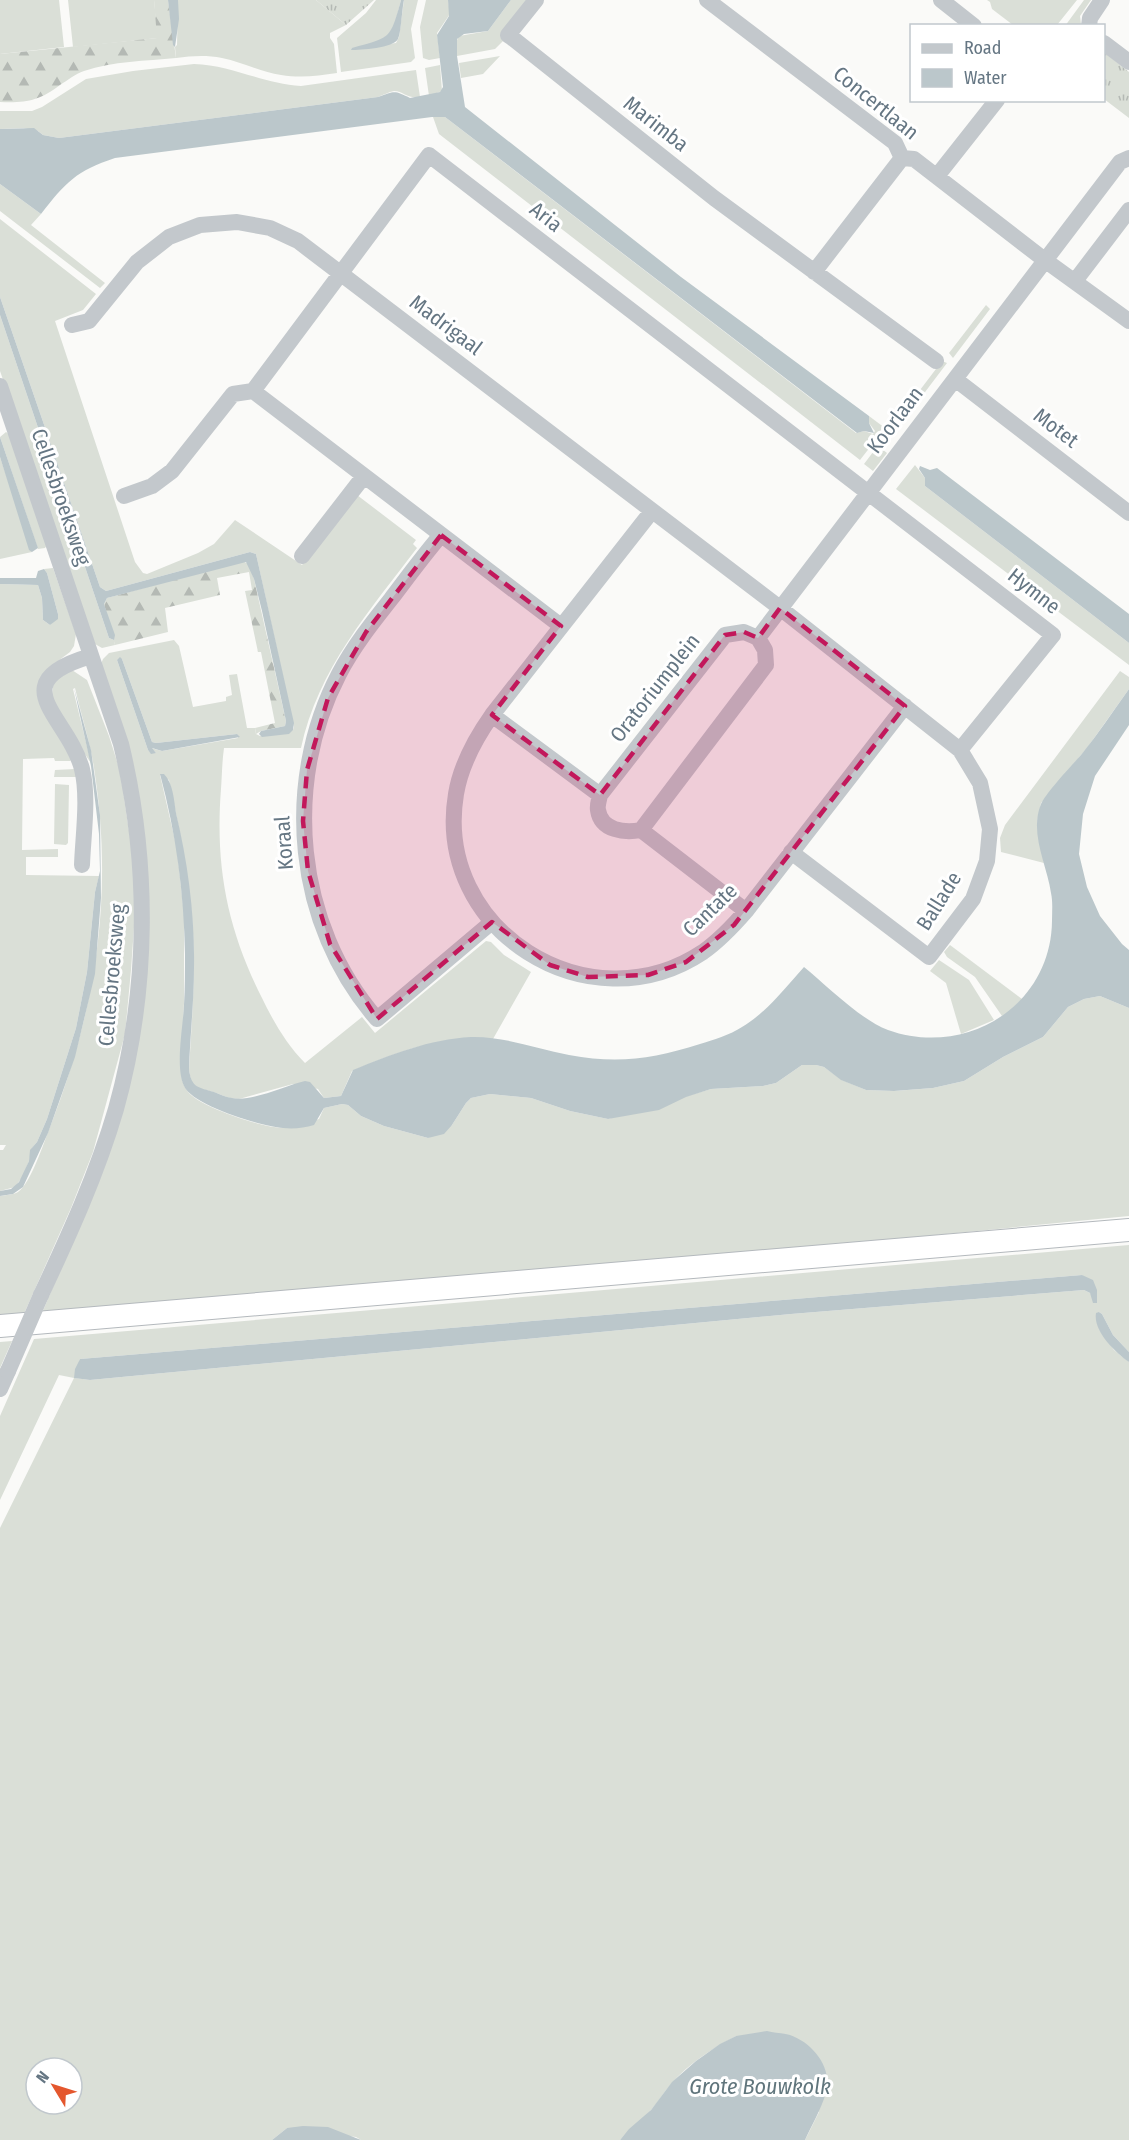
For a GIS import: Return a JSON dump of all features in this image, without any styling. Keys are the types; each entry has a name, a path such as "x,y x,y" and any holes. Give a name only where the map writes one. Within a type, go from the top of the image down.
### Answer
{"highway":[{"path":"0,1326 1129,1230"},
{"path":"0,1336 1129,1239"}],"street":[{"name":"Marimba","path":"536,0 508,35 510,37 714,198 936,361"},
{"path":"941,0 971,24"},
{"path":"1089,24 1090,18 1102,0"},
{"name":"Concertlaan","path":"718,3 895,143 902,158 914,159 1046,261"},
{"path":"1105,44 1129,62"},
{"path":"937,176 995,102"},
{"name":"Aria","path":"253,391 429,155 869,492"},
{"path":"814,272 902,158"},
{"name":"Koorlaan","path":"780,608 1120,162 1129,158"},
{"path":"1075,280 1129,210"},
{"name":"Madrigaal","path":"72,326 89,321 137,262 169,237 200,225 237,222 270,228 298,241 780,608"},
{"path":"1046,261 1129,321"},
{"name":"Motet","path":"955,380 1129,513"},
{"name":"Cellesbroeksweg","path":"0,386 126,762 140,856 142,922 136,1008 116,1110 88,1189 0,1389"},
{"path":"124,496 152,486 172,471 232,394 253,391 561,626"},
{"path":"302,556 364,476"},
{"name":"Hymne","path":"869,492 1053,635 960,750"},
{"name":"Cantate","path":"652,511 492,715 465,760 454,813 461,865 474,897 492,922 519,947 550,965 588,976 618,978 648,975 686,962 719,939 746,911 905,706"},
{"name":"Koraal","path":"441,535 356,646 328,698 319,721 307,770 303,821 308,871 330,944 354,989 377,1019 492,922"},
{"path":"641,830 766,665 765,650 758,638 780,608"},
{"name":"Ballade","path":"780,608 960,750 980,783 990,829 987,861 973,899 929,957 791,852"},
{"name":"Oratoriumplein","path":"600,795 725,635 744,632 758,638"},
{"path":"82,865 84,777 74,748 46,706 43,692 45,684 55,670 65,664 91,656"},
{"path":"492,715 600,795 598,810 610,827 619,831 641,830 746,911"}],"highlighted area":[{"path":"441,535 561,626 492,715 600,795 725,635 744,632 758,638 780,608 905,706 734,925 686,962 648,975 588,977 550,965 492,922 377,1019 330,944 308,871 303,821 307,770 328,698 366,632"}],"green space":[{"path":"0,0 59,0 64,47 0,54"},
{"path":"68,0 154,0 158,38 73,47"},
{"path":"154,0 168,0 176,58 106,65 84,71 39,98 0,102 0,54 157,38"},
{"path":"178,0 316,0 346,25 330,33 334,44 337,73 288,76 210,56 176,58"},
{"path":"316,0 374,0 346,25"},
{"path":"376,0 401,0 394,27 380,41 351,49 396,43 399,37 404,0 418,0 411,29 415,58 411,62 341,72 337,38 366,13"},
{"path":"426,0 448,0 450,14 437,33 440,58 429,60 423,58 420,27"},
{"path":"511,0 528,0 504,40 495,49 457,56 456,42 459,36 488,31"},
{"path":"987,0 1077,0 1058,24 1012,24 992,9"},
{"path":"1084,0 1091,0 1080,16 1081,24 1066,24"},
{"path":"1105,53 1129,72 1129,118 1105,100"},
{"path":"500,56 483,74 461,78 459,63"},
{"path":"194,64 208,65 287,85 301,86 416,70 420,97 411,97 394,91 378,97 59,138 24,128 0,129 0,111 32,111 86,79"},
{"path":"440,65 442,91 429,96 425,68"},
{"path":"433,117 445,117 856,433 864,431 873,434 875,431 869,423 869,416 885,428 860,460 439,134"},
{"path":"0,184 41,214 31,225 105,283 100,288 0,211"},
{"path":"0,219 96,294 83,310 55,321 135,562 143,573 147,574 214,544 235,520 302,565 357,495 416,540 413,544 417,548 364,618 333,666 309,719 301,748 224,748 220,844 226,896 232,922 250,972 271,1015 292,1048 305,1063 362,1017 375,1033 486,941 491,942 504,955 531,972 493,1039 457,1039 439,1042 386,1057 352,1071 341,1096 324,1098 318,1089 293,1084 239,1099 198,1087 192,1082 189,1070 194,969 189,892 169,780 160,775 177,849 184,915 181,1073 190,1094 234,1116 262,1125 283,1128 319,1119 324,1108 348,1105 361,1116 384,1126 428,1138 452,1125 471,1098 490,1094 531,1098 570,1111 608,1119 711,1089 776,1083 802,1065 824,1067 842,1080 866,1090 895,1091 933,1088 964,1081 1003,1057 1043,1037 1068,1007 1084,999 1100,996 1129,1008 1129,1216 499,1278 40,1318 104,1165 148,935 101,664 103,659 109,653 174,640 179,646 193,707 226,701 226,697 232,695 229,675 237,674 247,728 255,728 256,734 260,736 293,730 294,727 256,554 250,552 106,591 100,587 0,297","holes":["122,659 152,742 237,734 238,738 162,751 151,748 156,753 151,753 117,660"]},
{"path":"986,305 990,309 953,358 949,353"},
{"path":"0,315 109,638 114,640 115,645 102,648 95,644 0,371"},
{"path":"942,361 947,363 882,449 887,453 873,471 864,464"},
{"path":"6,432 10,435 47,545 45,548 38,549 0,437"},
{"path":"0,457 32,552 0,559"},
{"path":"915,465 925,478 925,486 1129,643 1129,665 896,489"},
{"path":"242,561 249,564 254,579 286,721 285,726 256,734 255,728 275,723 261,652 258,652 245,591 252,590 249,572 217,578 220,595 165,608 168,632 115,645 104,604 107,598"},
{"path":"53,568 76,634 74,646 70,652 46,670 40,705 72,759 55,761 54,758 23,759 22,850 58,849 58,857 26,857 26,875 99,876 95,892 87,972 76,1028 47,1119 32,1148 23,1176 15,1187 0,1191 0,1150 3,1150 6,1145 0,1145 0,584 38,585 42,598 43,620 50,625 58,614 44,569"},
{"path":"72,670 87,680 120,771 137,884 125,1034 93,1152 71,1208 23,1316 0,1318 0,1196 16,1193 23,1187 41,1152 79,1039 97,951 102,861 100,815 92,758 75,688 73,689 91,763 57,714 51,700 54,681"},
{"path":"1120,671 1129,677 1129,689 1087,748 1041,803 1037,822 1044,863 1001,852 1000,838 1005,825"},
{"path":"75,769 77,777 54,777 55,770"},
{"path":"55,784 69,785 68,843 66,845 54,844"},
{"path":"950,945 1022,999 1002,1016 975,977 947,957 944,952"},
{"path":"939,960 969,980 994,1020 961,1034 946,983 930,971"},
{"path":"1129,1245 1129,1352 1113,1335 1099,1312 1099,1329 1114,1350 1129,1362 1129,2140 805,2140 819,2112 736,2036 710,2051 685,2070 651,2110 620,2140 361,2140 356,2137 287,2128 272,2140 0,2140 0,1528 74,1378 59,1375 0,1500 0,1416 34,1339","holes":["1082,1275 1097,1303 1090,1293 1084,1290 791,1314 90,1380 75,1378 80,1359"]},
{"path":"12,1341 0,1368 0,1342"}],"water":[{"path":"168,0 178,0 179,19 175,47 173,45"},
{"path":"401,0 404,0 401,27 395,42 376,48 351,50 387,35 394,23"},
{"path":"448,0 511,0 488,31 464,34 457,39 457,56 465,107 681,277 869,416 869,423 874,433 864,431 857,433 445,117 115,158 90,168 73,179 41,214 0,184 0,129 34,128 43,135 59,138 378,97 391,93 410,98 440,92 443,87 437,35 449,16"},
{"path":"0,297 100,587 106,591 250,552 256,554 294,723 293,730 289,734 262,737 259,734 261,731 285,726 286,721 254,579 246,562 107,598 104,604 115,635 114,640 109,638 0,315"},
{"path":"0,437 38,548 32,552 29,550 0,457"},
{"path":"920,466 930,470 937,468 1129,614 1129,643 925,486 925,478 919,469"},
{"path":"44,569 58,614 58,619 50,625 43,620 42,598 38,585 0,584 0,578 36,578 38,571"},
{"path":"120,657 152,742 237,734 240,737 162,751 152,748 156,753 151,754 117,660"},
{"path":"74,688 91,750 100,815 101,898 95,974 75,1057 48,1133 23,1187 13,1194 0,1196 0,1191 11,1189 19,1182 29,1161 30,1150 37,1142 47,1119 76,1028 87,972 95,892 100,871 99,834 91,766"},
{"path":"1129,689 1129,725 1095,776 1083,814 1079,854 1087,887 1100,916 1129,950 1129,1008 1100,996 1084,999 1068,1007 1043,1037 1003,1057 964,1081 933,1088 894,1091 866,1090 841,1080 824,1067 802,1065 776,1083 711,1089 686,1097 659,1110 608,1119 570,1111 531,1098 490,1094 471,1098 444,1134 428,1138 384,1126 361,1116 348,1105 342,1104 324,1108 314,1125 303,1128 273,1126 213,1108 200,1101 184,1086 180,1068 185,986 183,908 175,841 160,774 164,774 167,778 173,792 190,890 194,949 189,1070 192,1081 200,1088 240,1099 258,1096 305,1081 310,1082 324,1098 341,1096 353,1070 410,1049 456,1038 483,1037 569,1055 604,1059 651,1056 683,1049 727,1035 751,1021 804,967 856,1011 888,1030 917,1037 946,1037 974,1030 999,1018 1020,1000 1037,978 1048,951 1052,921 1052,896 1038,838 1037,826 1041,804 1087,747"},
{"path":"1082,1275 1093,1280 1097,1290 1097,1303 1093,1303 1090,1293 1084,1290 791,1314 90,1380 74,1378 80,1359"},
{"path":"1099,1312 1113,1335 1129,1352 1129,1362 1101,1334 1096,1320 1096,1313"},
{"name":"Grote Bouwkolk","path":"767,2031 790,2035 798,2039 813,2050 824,2066 827,2075 826,2093 805,2140 620,2140 651,2110 672,2082 696,2061 736,2036"},
{"path":"328,2127 361,2140 272,2140 287,2128"}]}
